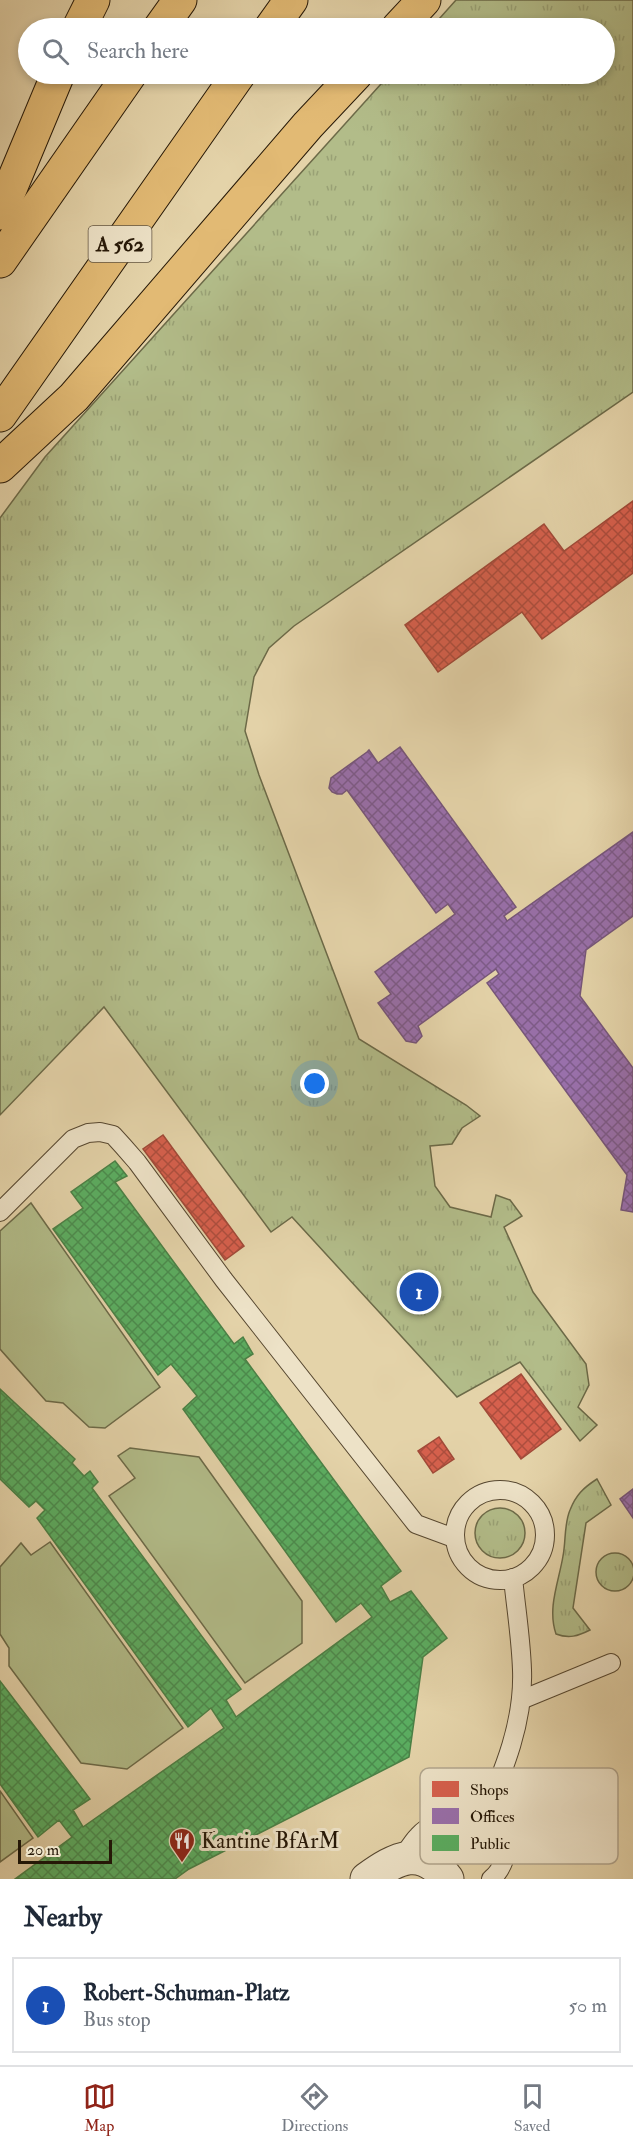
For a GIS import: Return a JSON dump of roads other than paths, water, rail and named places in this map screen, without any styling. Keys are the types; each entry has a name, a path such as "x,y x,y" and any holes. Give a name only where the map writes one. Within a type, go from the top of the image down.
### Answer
{"highway":[{"path":"85,18 93,0"},
{"path":"167,18 180,0"},
{"path":"278,18 291,0"},
{"path":"407,18 424,0"},
{"path":"0,213 54,84"},
{"path":"0,261 123,84"},
{"name":"A 562","path":"0,415 232,84"},
{"path":"0,466 74,397 308,125 347,84"}],"street":[{"path":"367,1879 385,1866 402,1858 420,1857"},
{"path":"433,1864 439,1867 447,1879"}],"lane":[{"path":"0,1212 73,1139 88,1133 100,1132 113,1136 137,1162 224,1280 416,1524 454,1538"},
{"path":"491,1490 506,1490 521,1495 533,1504 541,1517 545,1532 543,1546 537,1560 526,1571 513,1578 497,1580 481,1576 468,1567 459,1554 454,1538 456,1522 463,1508 476,1496 491,1490"},
{"path":"504,1768 520,1700 522,1670 513,1578"},
{"path":"520,1700 611,1663"},
{"path":"402,1858 420,1834"},
{"path":"496,1878 503,1864"}],"place":[{"name":"Robert-Schuman-Platz","path":"419,1292"},
{"name":"Kantine BfArM","path":"182,1864"}]}
